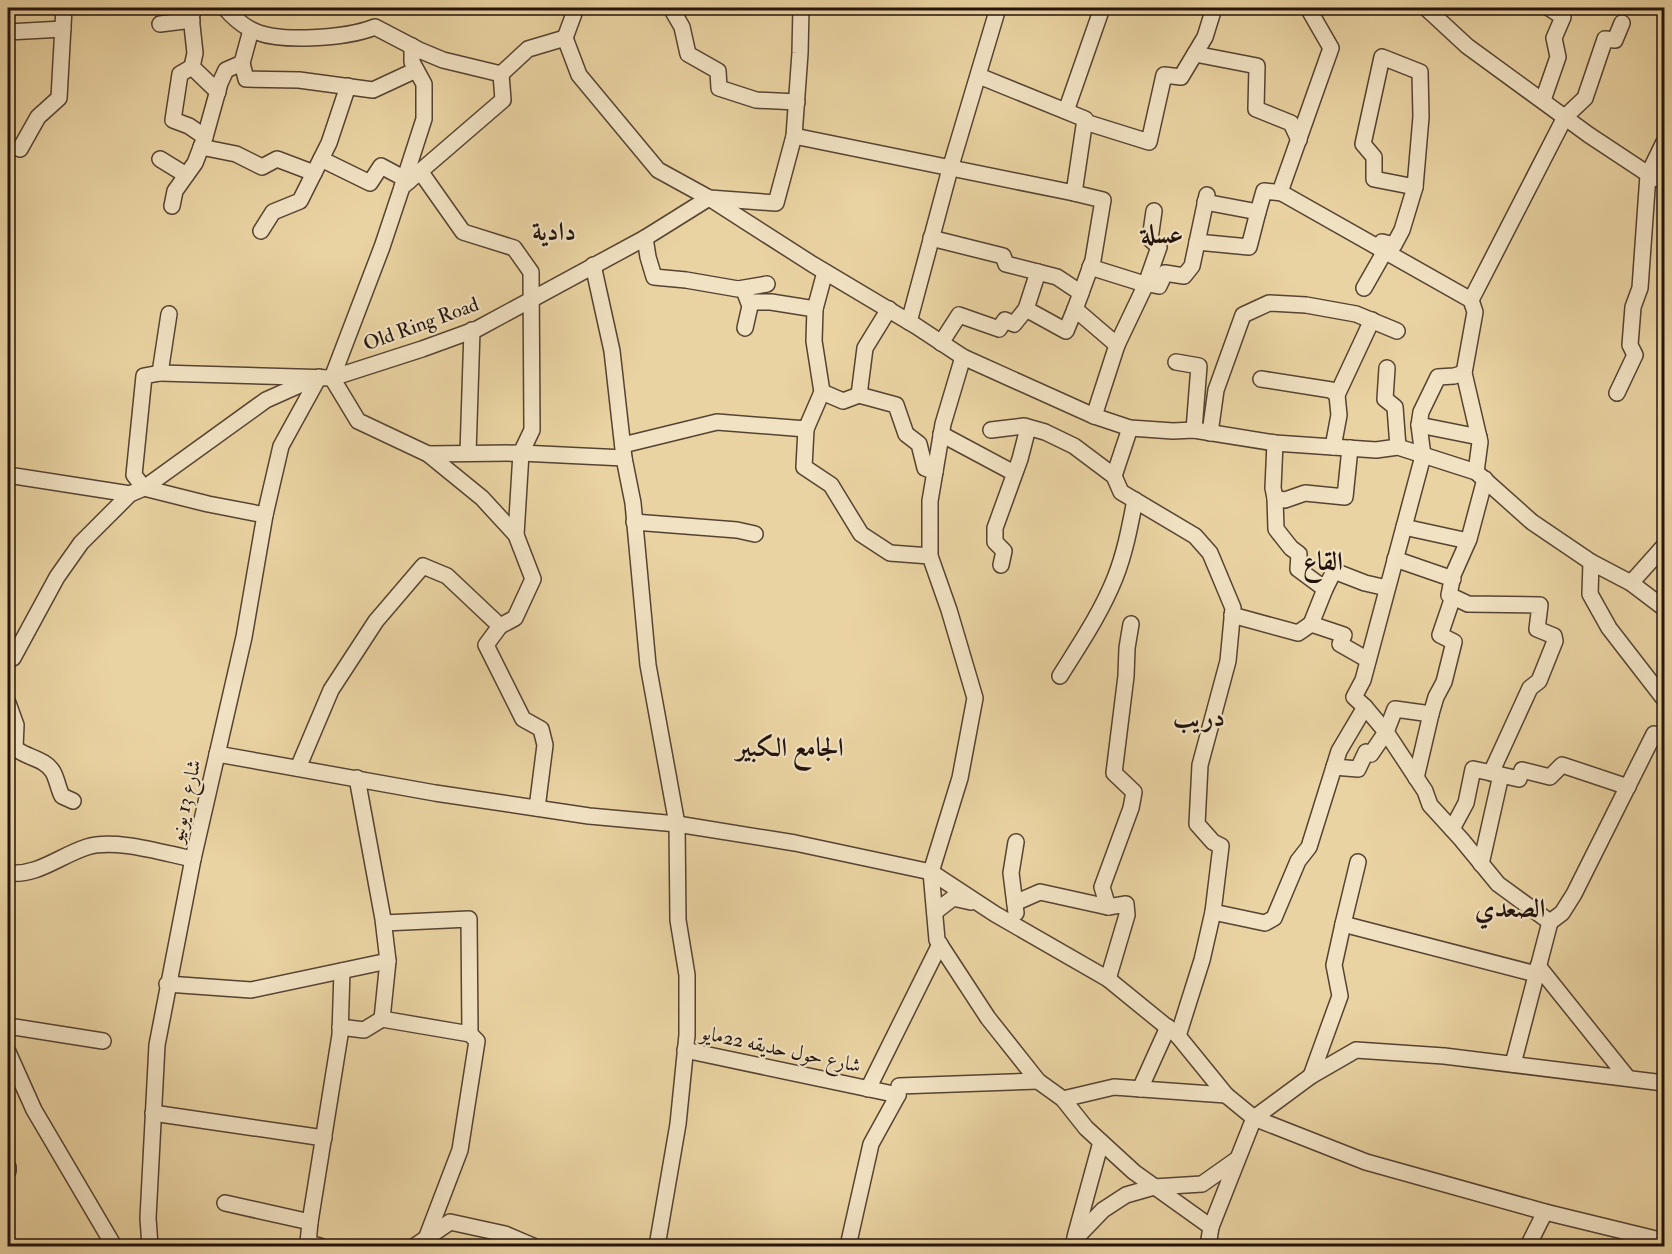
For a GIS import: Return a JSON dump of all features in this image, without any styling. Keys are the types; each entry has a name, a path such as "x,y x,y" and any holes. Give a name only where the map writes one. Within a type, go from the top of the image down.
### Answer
{"street":[{"path":"20,149 38,117 59,98 64,8"},
{"path":"225,8 251,30 286,38 350,34 375,27 442,60 501,74"},
{"path":"576,8 565,38 579,75 658,170 709,198 963,357 1094,416 1130,428 1202,431 1275,443 1376,450 1398,447 1480,476 1532,522 1591,562 1631,583 1665,608"},
{"path":"671,8 682,27 688,54 718,71 719,88 756,100 797,102"},
{"path":"709,198 776,204 794,136 801,8"},
{"path":"909,322 950,169 998,8"},
{"path":"1066,111 1102,8"},
{"path":"979,76 1085,119 1085,122 1149,142 1164,75 1181,77 1205,37 1214,8"},
{"path":"1282,193 1280,192 1331,48 1308,8"},
{"path":"1426,8 1467,46 1565,117 1648,175 1665,180"},
{"path":"1543,100 1558,57 1554,38 1563,17 1549,8"},
{"path":"160,24 193,14 195,52 192,67 180,74 173,120 189,126 203,142 236,154 262,167 277,159 314,173"},
{"path":"1471,300 1565,117 1585,98 1605,39 1615,40 1622,23"},
{"path":"8,32 63,28"},
{"path":"251,30 242,63 246,79 299,80 374,90 416,70"},
{"path":"501,74 528,49 565,38"},
{"name":"شارع 13 يونيو","path":"150,1246 148,1218 157,1045 193,859 244,637 265,514 281,446 325,377 409,180 424,119 424,84 412,62 412,46"},
{"path":"1195,54 1257,66 1256,109 1291,123 1299,140"},
{"path":"1365,288 1382,250 1382,242 1394,245 1402,230 1415,188 1421,117 1420,72 1382,57 1363,144 1374,157 1374,179 1415,188"},
{"path":"172,206 175,191 195,163 226,70 242,63"},
{"path":"192,67 218,92"},
{"path":"409,180 503,100 501,74"},
{"path":"261,231 273,212 300,201 329,143 348,86"},
{"path":"1074,193 1085,122"},
{"path":"794,136 1103,200 1090,267 1066,331 1026,309"},
{"path":"1617,393 1635,355 1630,345 1633,307 1640,288 1648,175 1665,141"},
{"path":"160,159 186,176"},
{"path":"321,159 370,183 381,166 409,180 463,232 514,248 531,272 532,430 521,453 516,535"},
{"path":"1197,242 1249,247 1264,191 1282,193 1471,300 1475,312 1464,373 1479,437 1480,476 1468,541 1449,595 1468,604 1540,605 1537,629 1554,636 1555,641 1539,681 1530,688 1496,774 1481,864"},
{"name":"Old Ring Road","path":"325,377 422,349 472,330 645,238 709,198"},
{"path":"1090,267 1159,286 1164,273 1184,276 1192,266 1206,198 1258,212"},
{"path":"1094,416 1118,345 1146,284 1159,247 1150,239 1154,211"},
{"path":"645,238 654,277 815,309"},
{"path":"931,238 1003,256 1006,264 1057,277 1081,293"},
{"path":"593,265 612,351 634,522 648,665 677,824 678,920 687,975 686,1050 678,1124 657,1246"},
{"path":"825,272 815,309 814,341 822,392 806,429 804,467 831,485 861,534 890,553 930,556"},
{"path":"941,342 959,315 999,329 1005,320 1014,324 1026,309 1038,272"},
{"path":"746,295 767,284"},
{"path":"745,327 750,306 746,295"},
{"path":"1202,431 1243,315 1269,303 1306,305 1356,314 1397,331"},
{"path":"859,394 865,348 889,309"},
{"path":"1075,309 1118,345"},
{"path":"160,373 169,314"},
{"path":"1333,447 1339,416 1336,395 1372,320"},
{"path":"468,453 472,330"},
{"path":"963,357 941,434 930,501 930,556 975,698 960,778 931,872 937,940 988,1018 1038,1081 1063,1099 1086,1128 1134,1172 1211,1227"},
{"path":"1176,362 1199,366 1202,431"},
{"path":"1387,368 1385,399 1395,407 1398,447"},
{"path":"137,491 134,475 144,376 160,373 325,377"},
{"path":"1464,373 1438,377 1421,412 1419,425 1423,456 1363,680 1354,698 1365,707 1386,732 1425,791 1430,805 1498,884 1550,922"},
{"path":"325,377 358,421 428,454 482,498 516,535 533,579 515,618 500,626 486,645 523,720 541,729 545,745 537,808"},
{"path":"9,663 63,568 81,543 137,491 266,400 325,377"},
{"path":"1261,379 1331,390 1336,395"},
{"path":"822,392 843,401 859,394 896,405 906,434 920,444 925,468 935,472"},
{"path":"428,454 624,451 717,422 806,429"},
{"path":"1419,425 1479,437"},
{"path":"1001,565 1004,551 995,542 995,528 1020,459 1028,428"},
{"path":"991,430 1028,428 1046,432 1074,446 1114,476 1122,492 1195,536 1209,553 1233,608 1227,661 1200,765 1197,824 1213,842 1221,846 1213,912 1202,960 1173,1032 1140,1089"},
{"path":"1114,476 1130,428"},
{"path":"941,434 1014,473"},
{"path":"1275,443 1273,488 1276,529 1291,548 1299,554 1298,569 1325,589"},
{"path":"1275,498 1285,500 1305,492 1345,497 1350,448"},
{"path":"8,475 137,491 265,514"},
{"path":"1060,676 1091,628 1115,577 1128,534 1134,500"},
{"path":"634,522 737,530 755,534"},
{"path":"1404,527 1468,541"},
{"path":"1631,583 1665,546"},
{"path":"1395,559 1453,579"},
{"path":"1591,562 1590,594 1609,627 1665,699"},
{"path":"298,768 331,690 376,621 423,566 447,576 500,626"},
{"path":"1232,615 1298,633 1311,624 1334,571 1365,583 1387,588"},
{"path":"1416,778 1431,714 1444,682 1454,642 1440,635 1453,597"},
{"path":"1108,908 1102,887 1131,808 1134,792 1114,773 1126,676 1126,648 1131,624"},
{"path":"1311,624 1344,635 1340,644 1368,660"},
{"path":"8,703 16,725 15,748 20,753 44,762 53,771 62,796 73,801"},
{"path":"1213,912 1265,923 1274,918 1294,870 1309,848 1339,751 1365,707"},
{"path":"1334,767 1358,769 1366,752 1371,754 1386,732 1395,709 1431,714"},
{"path":"1513,1064 1550,922 1562,913 1574,894 1654,734 1665,738"},
{"path":"217,754 537,808 589,816 677,824 795,843 931,872 1018,928 1108,979 1173,1032 1226,1095 1254,1118 1366,1162 1545,1212 1665,1241"},
{"path":"1452,829 1466,803 1473,769 1519,779 1522,771 1550,777 1562,765 1628,786"},
{"path":"357,778 384,923 388,961 382,1019"},
{"path":"1016,842 1011,873 1018,928"},
{"path":"8,873 22,874 87,847 109,843 193,859"},
{"path":"1311,1076 1340,996 1334,965 1358,862"},
{"path":"1015,903 1040,892 1108,908 1126,904 1127,915 1108,979"},
{"path":"934,912 953,898 978,903"},
{"path":"384,923 469,919 470,1034"},
{"path":"1343,924 1537,970 1627,1077"},
{"name":"شارع حول حديقه 22مايو","path":"868,1089 940,944"},
{"path":"167,984 251,990 388,961"},
{"path":"321,1246 308,1243 340,1027 342,971"},
{"path":"340,1027 364,1030 382,1019 470,1034 477,1041 460,1150 420,1243"},
{"path":"8,1027 103,1041"},
{"name":"شارع حول حديقه 22مايو","path":"686,1050 898,1095"},
{"path":"1208,1246 1211,1227 1254,1118 1311,1076 1356,1050 1444,1056 1665,1083"},
{"path":"8,1052 34,1110 114,1246"},
{"path":"848,1246 871,1143 898,1095 899,1086 1038,1081"},
{"path":"1063,1099 1114,1087 1226,1095"},
{"path":"153,1113 324,1138"},
{"path":"1073,1243 1101,1142"},
{"path":"1073,1243 1103,1210 1126,1195 1154,1187 1202,1184 1236,1160"},
{"path":"225,1203 310,1222"},
{"path":"1528,1246 1545,1212"},
{"path":"420,1243 450,1222 505,1234 533,1246"}],"district":[{"name":"دادية","path":"554,232"},
{"name":"عسلة","path":"1162,235"},
{"name":"القاع","path":"1323,562"},
{"name":"دريب","path":"1199,718"},
{"name":"الجامع الكبير","path":"790,748"},
{"name":"الصعدي","path":"1510,909"}]}
